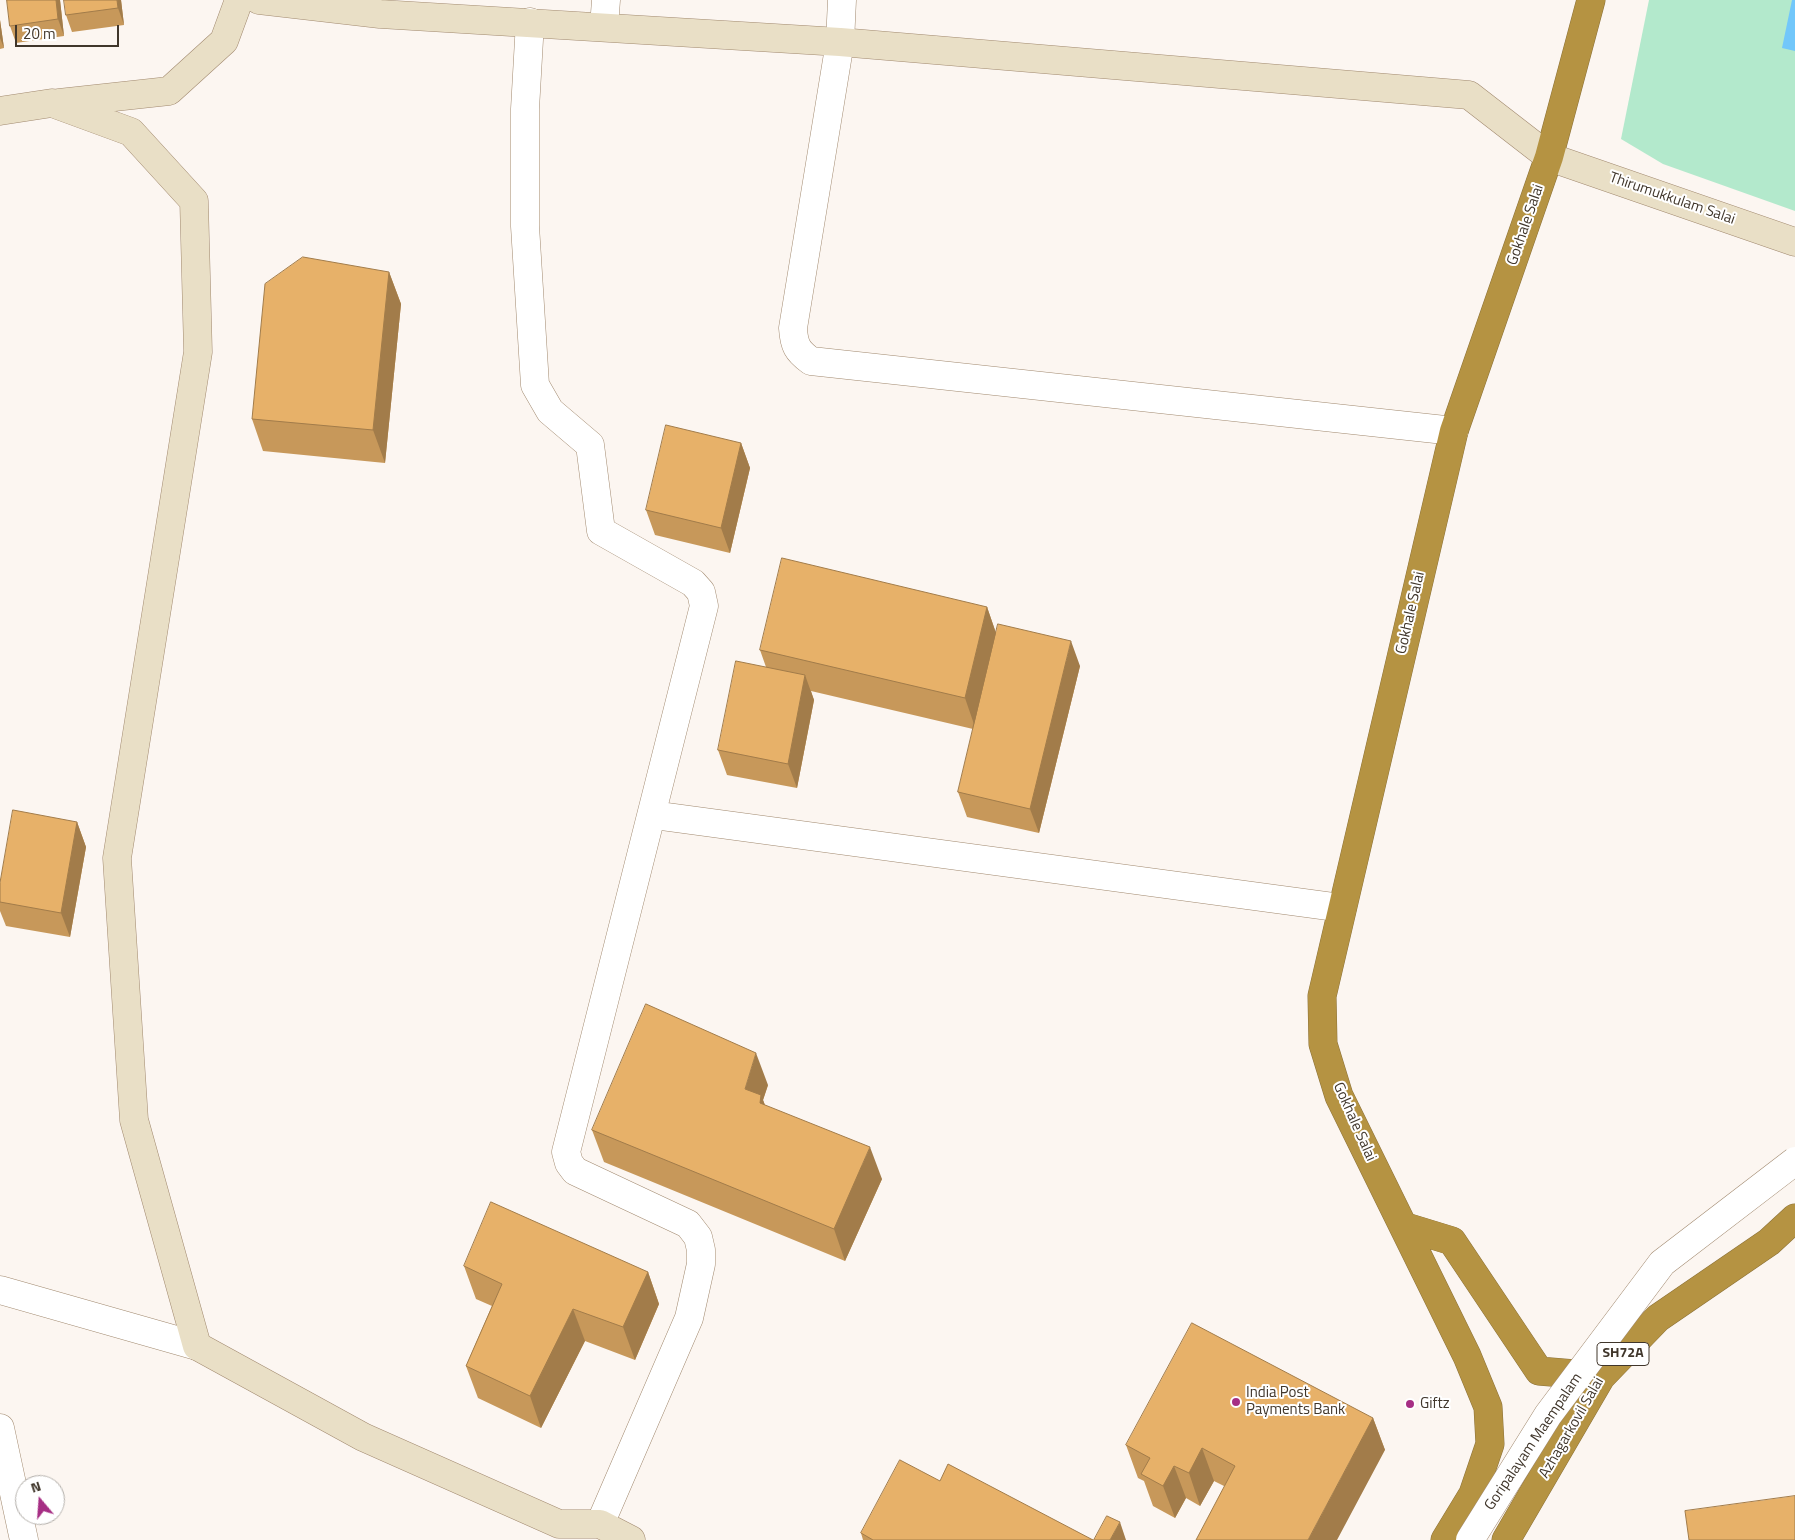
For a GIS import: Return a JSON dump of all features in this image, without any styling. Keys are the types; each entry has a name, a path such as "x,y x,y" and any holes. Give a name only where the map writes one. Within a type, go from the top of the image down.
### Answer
{"highway":[{"name":"Gokhale Salai","path":"1445,1540 1473,1494 1490,1444 1488,1407 1467,1356 1338,1096 1324,1044 1322,996 1454,431 1549,157 1591,0"},
{"name":"Azhagarkovil Salai","path":"1506,1540 1601,1377 1658,1318 1769,1242 1795,1218"},
{"path":"1403,1226 1452,1241 1539,1371 1601,1377"}],"main road":[{"path":"0,111 52,103 169,91 224,41 239,0"},
{"name":"Thirumukkulam Salai","path":"259,0 380,14 840,42 1469,95 1549,157 1795,242"},
{"path":"52,103 131,132 194,201 198,352 117,858 134,1120 197,1346 363,1437 558,1532 600,1524 630,1540"}],"street":[{"path":"604,27 606,0"},
{"path":"842,0 840,42 792,328 798,352 811,361 1454,431"},
{"path":"530,22 525,109 525,226 535,385 550,411 590,445 602,531 693,583 700,592 704,606 653,815 566,1152 569,1163 575,1171 688,1224 698,1237 701,1250 701,1264 689,1318 600,1524"},
{"path":"653,815 1342,908"},
{"name":"Goripalayam Maempalam","path":"1470,1540 1548,1415 1662,1263 1795,1161"},
{"path":"0,1290 197,1346"},
{"path":"0,1428 24,1540"}],"green space":[{"path":"1649,0 1795,0 1795,211 1663,164 1621,139"}],"water":[{"path":"1792,0 1795,0 1795,51 1782,48"}],"building":[{"path":"7,0 56,0 58,19 10,26"},
{"path":"64,0 117,0 118,8 66,15"},
{"path":"303,257 389,272 373,430 252,419 265,284"},
{"path":"666,425 741,443 721,528 646,510"},
{"path":"782,558 987,607 965,698 760,650"},
{"path":"998,624 1071,641 1030,809 958,792"},
{"path":"736,661 805,675 788,764 718,750"},
{"path":"13,810 77,822 61,913 0,902 0,883"},
{"path":"646,1004 756,1053 745,1089 761,1095 760,1103 870,1147 834,1229 592,1130"},
{"path":"491,1202 648,1272 623,1327 573,1309 530,1396 466,1366 502,1284 464,1266"},
{"name":"India Post Payments Bank","path":"1192,1323 1373,1418 1308,1540 1196,1540 1235,1466 1202,1448 1189,1473 1174,1466 1163,1486 1141,1474 1150,1458 1126,1445"},
{"path":"900,1460 940,1481 948,1464 1093,1540 873,1540 861,1533"},
{"path":"1795,1496 1795,1540 1689,1540 1685,1511"},
{"path":"1107,1516 1120,1522 1110,1540 1094,1540"}],"place":[{"name":"India Post Payments Bank","path":"1236,1402"},
{"name":"Giftz","path":"1410,1404"}]}
